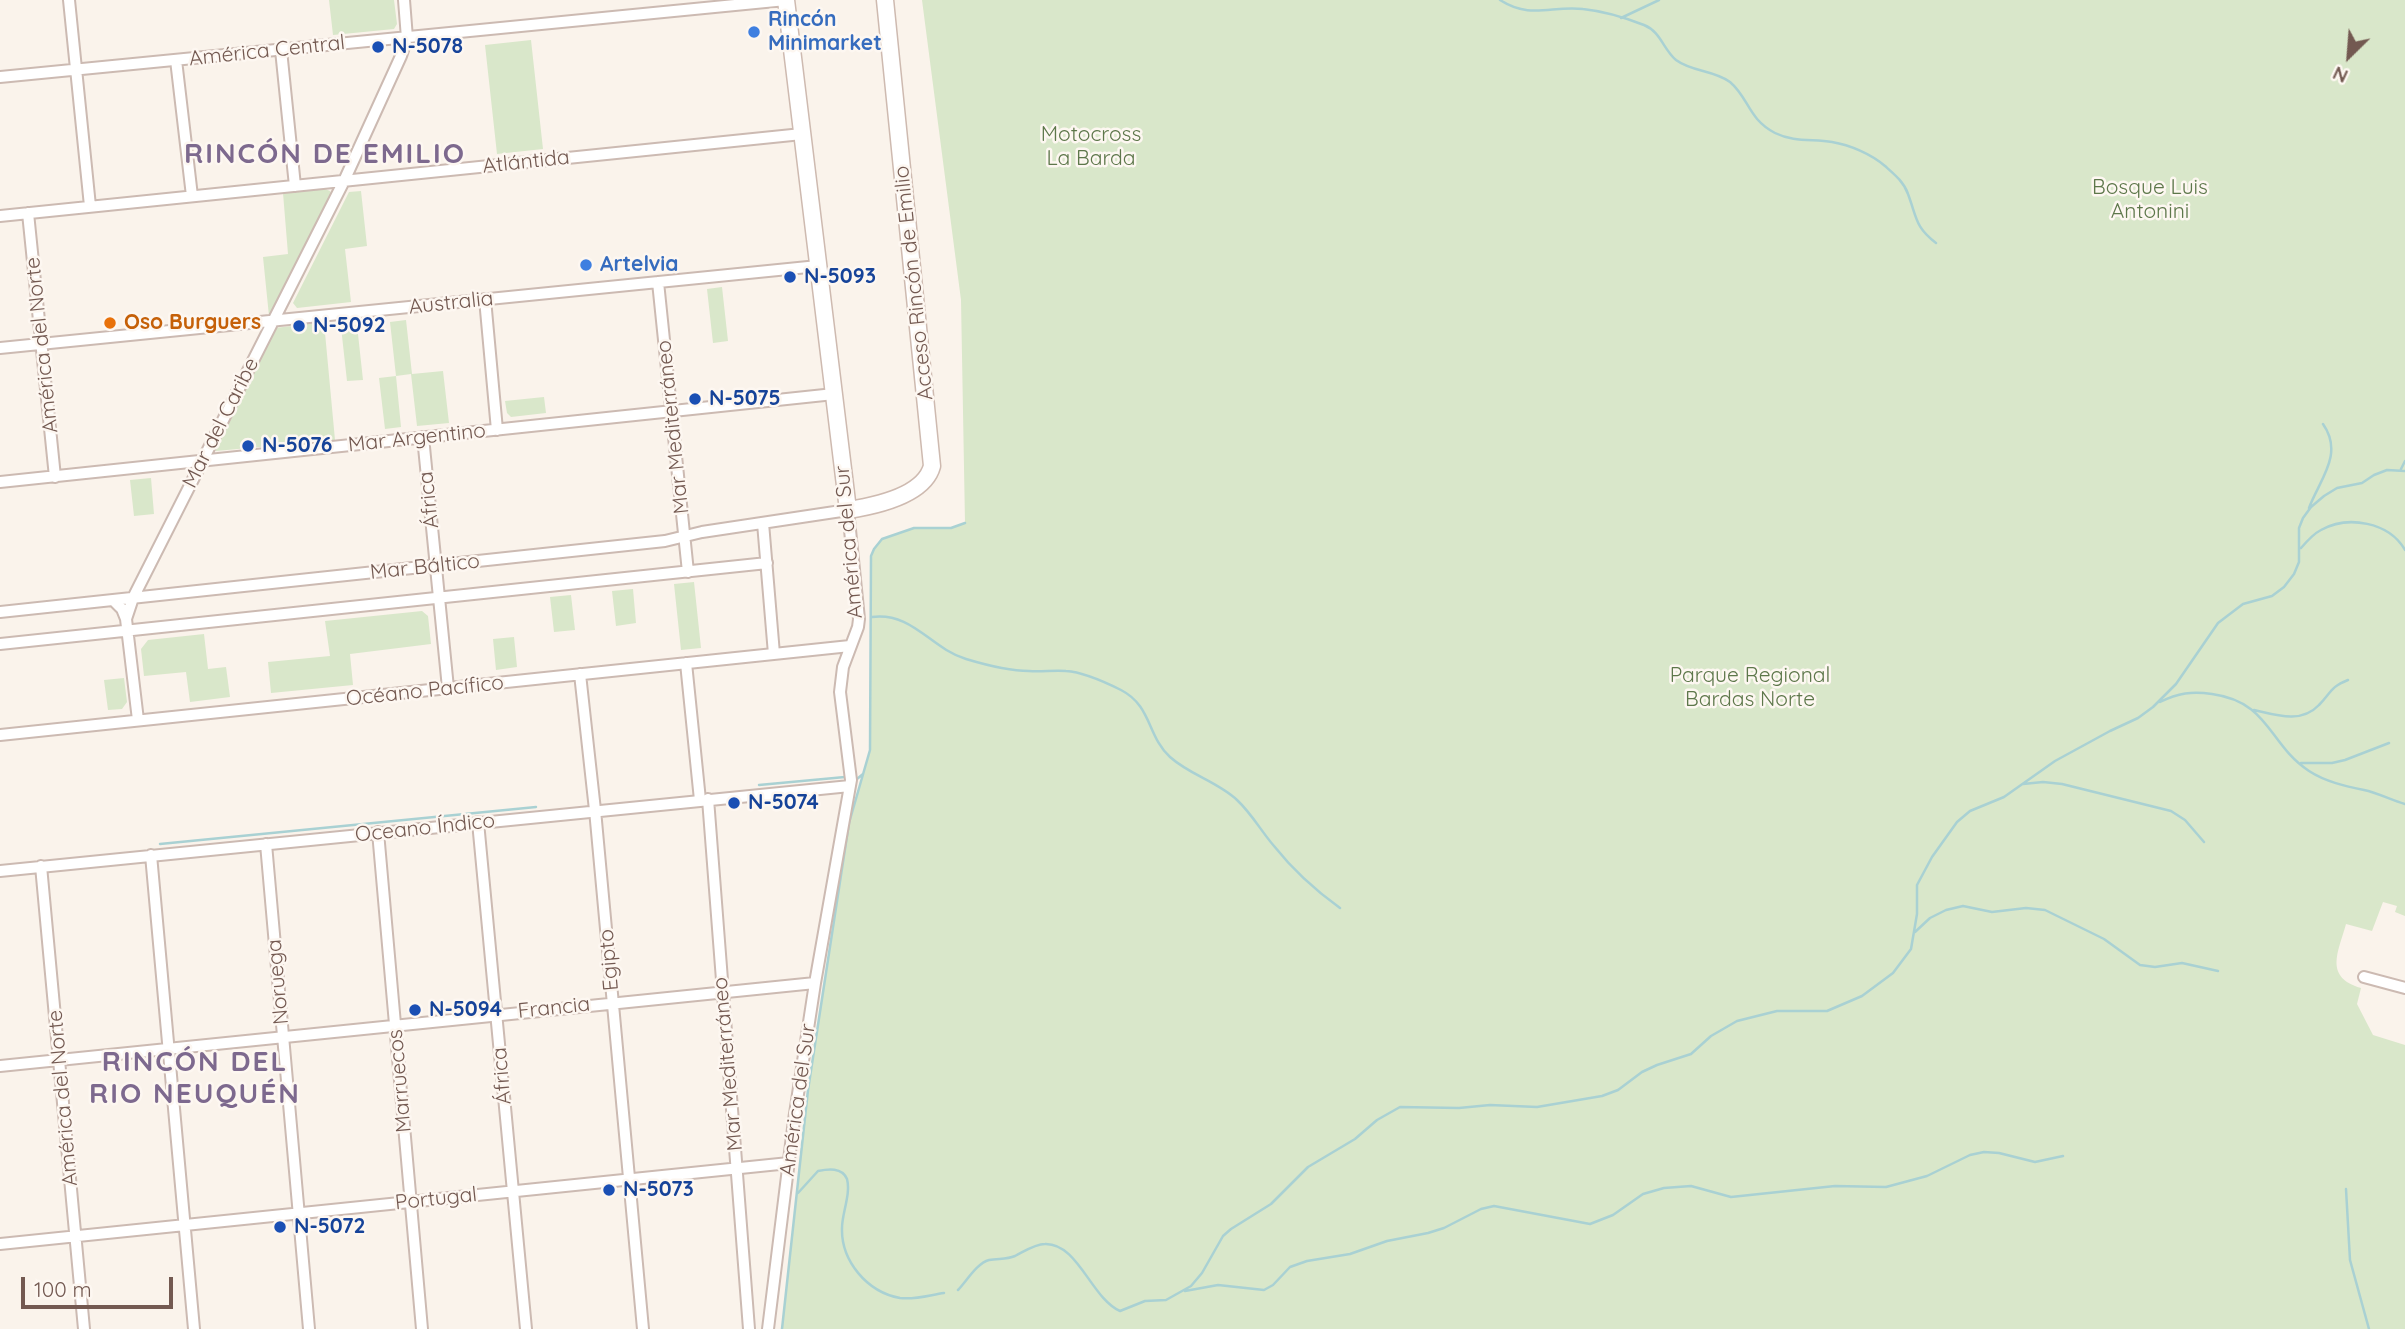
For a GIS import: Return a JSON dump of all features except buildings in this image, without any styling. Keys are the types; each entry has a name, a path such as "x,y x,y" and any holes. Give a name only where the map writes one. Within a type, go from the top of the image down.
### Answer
{"street":[{"path":"69,0 90,206"},
{"path":"404,0 407,37"},
{"name":"América Central","path":"0,77 786,0"},
{"name":"América del Sur","path":"768,1329 815,983 850,786 851,768 840,692 843,667 859,619 786,0"},
{"name":"Acceso Rincón de Emilio","path":"848,510 897,498 922,483 932,466 885,0"},
{"name":"Mar del Caribe","path":"127,625 133,598 344,181 401,56 407,37"},
{"path":"281,50 295,186"},
{"path":"176,60 192,196"},
{"name":"Atlántida","path":"0,216 802,134"},
{"name":"América del Norte","path":"28,213 55,477"},
{"name":"Australia","path":"0,348 818,266"},
{"name":"Mar Mediterráneo","path":"657,282 688,572"},
{"path":"485,299 497,430"},
{"name":"Mar Argentino","path":"0,482 834,394"},
{"name":"África","path":"423,437 447,688"},
{"name":"Mar Báltico","path":"0,612 665,541 702,532 848,510"},
{"path":"763,523 774,654"},
{"name":"Mar Báltico","path":"0,644 127,625 439,598 767,563"},
{"name":"Mar del Caribe","path":"113,600 122,609 127,625 138,720"},
{"name":"Océano Pacífico","path":"0,735 850,646"},
{"name":"Mar Mediterráneo","path":"686,663 704,799 723,991 749,1329"},
{"name":"Egipto","path":"580,674 643,1329"},
{"name":"Oceano Índico","path":"0,871 850,786"},
{"name":"África","path":"478,822 526,1329"},
{"name":"Marruecos","path":"377,832 422,1329"},
{"name":"Noruega","path":"266,844 309,1329"},
{"path":"151,855 194,1329"},
{"name":"América del Norte","path":"41,866 84,1329"},
{"path":"2364,977 2405,988"},
{"name":"Francia","path":"0,1066 815,983"},
{"name":"Portugal","path":"0,1244 789,1163"}],"green space":[{"path":"329,0 394,0 397,24 394,29 333,35"},
{"name":"Parque Regional Bardas Norte","path":"922,0 2405,0 2405,916 2395,912 2397,906 2383,902 2372,931 2346,924 2337,963 2342,977 2361,988 2357,1004 2373,1035 2405,1045 2405,1329 782,1329 808,1090 849,823 870,750 871,556 882,539 914,528 951,528 965,523 961,300"},
{"path":"531,40 543,149 497,154 485,45"},
{"path":"325,189 332,195 269,316 263,257 288,254 283,193"},
{"path":"361,191 367,246 345,249 351,302 297,308 293,303 349,192"},
{"path":"722,287 728,341 713,343 707,289"},
{"path":"406,320 412,374 443,371 449,423 417,426 411,374 396,376 390,322"},
{"path":"324,322 335,440 216,451 214,449 275,328"},
{"path":"357,325 363,380 347,381 341,327"},
{"path":"396,376 401,427 385,429 379,378"},
{"path":"544,397 546,413 511,417 507,413 505,401"},
{"path":"151,478 154,514 134,516 130,480"},
{"path":"694,582 701,648 681,650 674,584"},
{"path":"633,589 636,623 616,626 612,591"},
{"path":"571,595 575,630 554,632 550,597"},
{"path":"422,611 428,616 431,644 350,654 353,685 271,693 268,662 330,656 325,621"},
{"path":"204,634 208,669 226,667 230,697 190,702 186,672 144,676 141,649 148,640"},
{"path":"514,637 517,667 496,670 493,639"},
{"path":"124,678 127,702 122,709 108,710 104,680"}],"waterway":[{"path":"1500,0 1532,11 1572,8 1598,11 1650,28 1676,60 1730,82 1759,121 1775,133 1796,139 1846,145 1879,162 1904,186 1920,227 1936,243"},
{"path":"1621,18 1659,0"},
{"path":"2309,508 2331,456 2329,435 2323,424"},
{"path":"2401,469 2405,461"},
{"path":"958,1290 985,1262 1012,1257 1034,1246 1045,1244 1057,1246 1067,1252 1101,1295 1120,1311 1145,1301 1166,1300 1191,1286 1202,1273 1223,1236 1231,1229 1271,1204 1308,1167 1355,1139 1377,1120 1400,1107 1537,1107 1602,1096 1618,1090 1642,1072 1691,1054 1711,1036 1737,1021 1777,1011 1827,1011 1862,996 1893,973 1911,949 1917,914 1917,885 1932,857 1957,822 1970,811 2004,797 2055,761 2138,718 2153,707 2176,684 2218,623 2243,604 2272,596 2284,587 2299,562 2299,528 2311,507 2337,488 2362,483 2387,470 2405,471"},
{"path":"2301,548 2321,530 2332,525 2355,522 2379,527 2398,540 2405,550"},
{"path":"782,1329 808,1090 849,823 870,750 871,556 882,539 914,528 951,528 965,523"},
{"path":"872,617 899,620 953,654 974,661 1013,670 1073,672 1121,690 1138,704 1157,740 1170,757 1237,800 1289,863 1313,887 1340,908"},
{"path":"2254,710 2288,716 2304,714 2312,711 2334,688 2348,680"},
{"path":"2160,702 2192,693 2231,698 2257,715 2295,760 2315,775 2405,804"},
{"path":"2301,763 2332,763 2389,743"},
{"path":"857,779 863,774"},
{"path":"759,785 845,777"},
{"path":"2023,784 2062,784 2171,811 2185,820 2204,842"},
{"path":"160,844 536,807"},
{"path":"1915,932 1930,918 1963,906 1992,912 2026,908 2045,910 2104,939 2140,965 2155,967 2182,963 2218,971"},
{"path":"1185,1291 1218,1285 1264,1290 1273,1285 1290,1267 1428,1233 1481,1209 1494,1206 1590,1224 1613,1215 1643,1194 1664,1188 1691,1186 1731,1197 1835,1186 1886,1187 1927,1176 1970,1155 1984,1152 2035,1162 2063,1156"},
{"path":"798,1193 818,1171 830,1169 842,1172 848,1185 842,1222 843,1240 846,1252 858,1273 877,1289 900,1298 944,1293"},
{"path":"2346,1189 2350,1260 2369,1329"}],"place":[{"name":"Rincón Minimarket","path":"754,32"},
{"name":"N-5078","path":"378,47"},
{"name":"Artelvia","path":"586,265"},
{"name":"N-5093","path":"790,277"},
{"name":"Oso Burguers","path":"110,323"},
{"name":"N-5092","path":"299,326"},
{"name":"N-5075","path":"695,399"},
{"name":"N-5076","path":"248,446"},
{"name":"N-5074","path":"734,803"},
{"name":"N-5094","path":"415,1010"},
{"name":"N-5073","path":"609,1190"},
{"name":"N-5072","path":"280,1227"}],"district":[{"name":"RINCÓN DE EMILIO","path":"325,155"},
{"name":"RINCÓN DEL RIO NEUQUÉN","path":"195,1079"}],"park label":[{"name":"Motocross La Barda","path":"1091,147"},
{"name":"Bosque Luis Antonini","path":"2150,200"}]}
